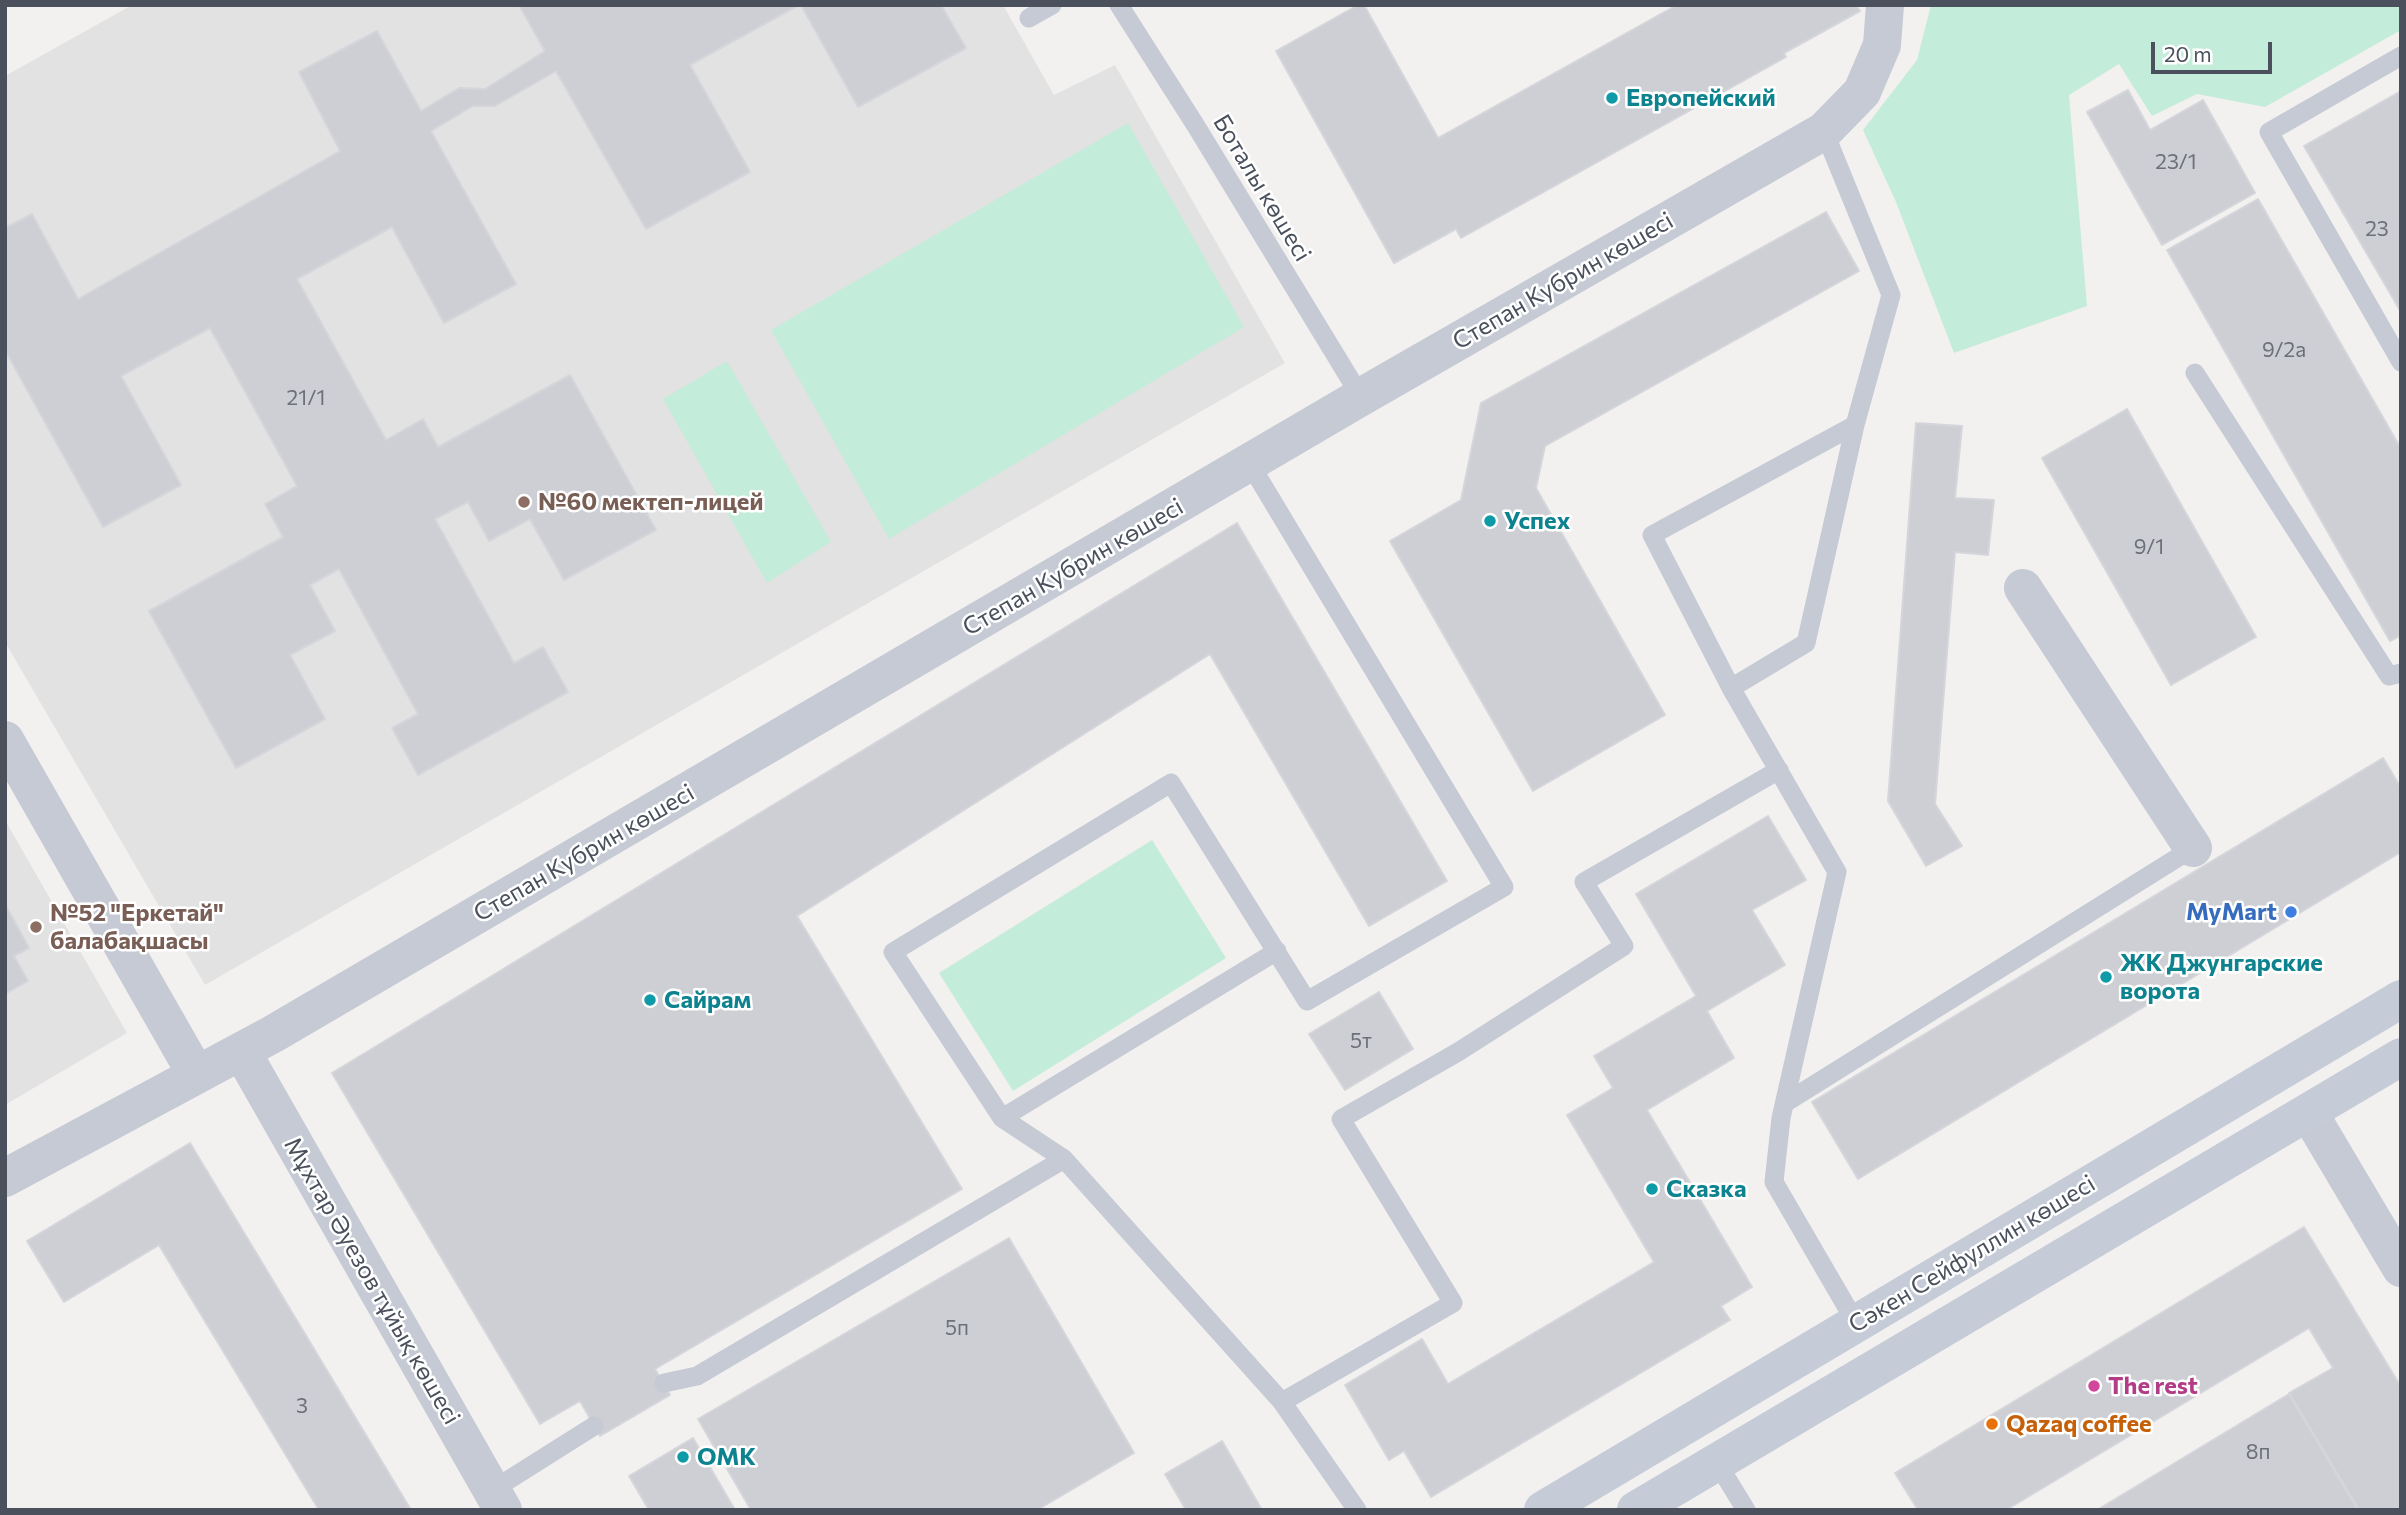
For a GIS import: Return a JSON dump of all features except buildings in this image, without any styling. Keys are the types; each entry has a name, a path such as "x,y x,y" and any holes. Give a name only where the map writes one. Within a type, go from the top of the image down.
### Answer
{"main road":[{"name":"Сәкен Сейфуллин көшесі","path":"1543,1510 2401,999"},
{"name":"Сәкен Сейфуллин көшесі","path":"1636,1510 2401,1057"}],"street":[{"name":"Степан Кубрин көшесі","path":"5,1178 196,1074 242,1052 1361,397 1824,131 1862,92 1882,44 1885,5"},
{"path":"2023,588 2193,848"},
{"path":"5,740 196,1074"},
{"name":"Мұхтар Әуезов тұйық көшесі","path":"242,1052 497,1500"},
{"path":"2309,1113 2401,1268"}],"lane":[{"path":"1028,18 1052,5"},
{"name":"Боталы көшесі","path":"1126,7 1361,397"},
{"path":"2401,56 2269,132 2401,362"},
{"path":"1731,688 1806,643 1855,425 1891,295 1824,131"},
{"path":"2195,373 2389,676 2401,673"},
{"path":"1855,425 1652,535 1731,688 1837,872 1781,1118 1774,1182 1856,1323"},
{"path":"1250,464 1504,887 1307,1001 1171,783 893,952 1002,1118 1064,1160 1282,1402 1357,1510"},
{"path":"1282,1402 1454,1303 1341,1119 1458,1052 1624,946 1584,881 1779,770"},
{"path":"1785,1103 2193,848"},
{"path":"1002,1118 1277,951"},
{"path":"664,1384 697,1376 1064,1160"},
{"path":"497,1500 594,1426"},
{"path":"1716,1461 1746,1510"}],"shaded area":[{"name":"№60 мектеп-лицей","path":"132,5 1003,5 1054,95 1115,65 1285,363 205,985 5,642 5,76"},
{"name":"№52 \"Еркетай\" балабақшасы","path":"5,820 127,1033 5,1105"}],"green space":[{"path":"1931,5 2401,5 2401,30 2265,107 2197,94 2152,116 2119,64 2069,95 2087,306 1954,353 1896,202 1863,130 1917,60"},
{"path":"1128,123 1244,327 889,539 771,330"},
{"path":"727,361 831,542 767,583 663,399"},
{"path":"1152,840 1226,958 1013,1091 939,973"}],"place":[{"name":"Европейский","path":"1612,98"},
{"name":"№60 мектеп-лицей","path":"524,502"},
{"name":"Успех","path":"1490,521"},
{"name":"MyMart","path":"2291,912"},
{"name":"№52 \"Еркетай\" балабақшасы","path":"36,927"},
{"name":"ЖК Джунгарские ворота","path":"2106,977"},
{"name":"Сайрам","path":"650,1000"},
{"name":"Сказка","path":"1652,1189"},
{"name":"The rest","path":"2094,1386"},
{"name":"Qazaq coffee","path":"1992,1424"},
{"name":"ОМК","path":"683,1457"}]}
